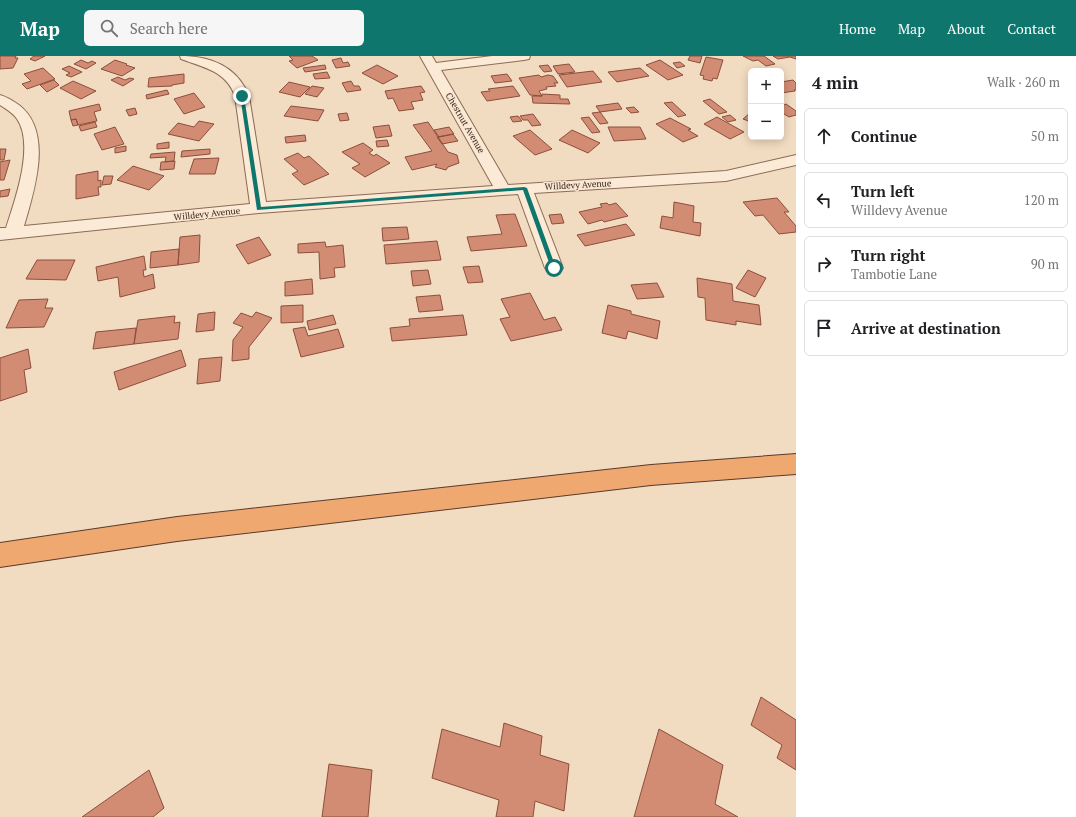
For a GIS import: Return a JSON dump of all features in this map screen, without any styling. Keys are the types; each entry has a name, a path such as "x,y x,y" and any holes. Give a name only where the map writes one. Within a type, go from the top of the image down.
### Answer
{"highway":[{"path":"0,555 177,529 651,475 796,464"}],"street":[{"path":"186,56 226,74 234,80 238,87 242,96 259,208"},
{"path":"429,61 524,56"},
{"name":"Chestnut Avenue","path":"429,61 503,190"},
{"path":"0,99 24,118 31,137 31,163 19,212 6,233"},
{"name":"Willdevy Avenue","path":"6,233 259,208 524,188 726,176 796,160"},
{"path":"524,188 554,268"}],"building":[{"path":"0,56 16,56 15,58 18,58 13,68 0,69"},
{"path":"34,56 45,56 35,61 30,59"},
{"path":"289,56 312,56 318,60 297,68 289,61 293,60"},
{"path":"690,56 702,56 700,63 688,60"},
{"path":"743,56 764,56 775,64 766,66 758,60 753,61"},
{"path":"773,56 796,56 796,59 790,57 778,59"},
{"path":"706,57 723,60 717,79 713,78 712,81 703,79 704,76 700,75"},
{"path":"341,58 343,63 348,62 350,66 336,68 332,60"},
{"path":"81,60 88,63 92,61 96,63 86,69 74,64"},
{"path":"115,60 135,68 122,76 101,69"},
{"path":"660,60 683,75 668,80 646,65"},
{"path":"680,62 685,66 677,68 673,63"},
{"path":"569,64 575,72 558,74 553,66"},
{"path":"325,65 326,69 305,72 303,68"},
{"path":"377,65 398,76 383,84 362,73"},
{"path":"548,65 552,71 544,72 539,66"},
{"path":"69,66 82,72 71,77 66,75 70,73 62,69"},
{"path":"43,68 55,79 27,89 22,84 31,81 24,74"},
{"path":"640,68 649,76 617,82 608,72"},
{"path":"593,71 602,82 567,87 559,75"},
{"path":"327,72 330,78 315,79 313,74"},
{"path":"184,74 184,83 172,86 148,87 149,78"},
{"path":"507,74 512,81 495,83 491,76"},
{"path":"539,75 541,77 548,75 553,76 558,83 554,83 556,86 546,87 547,89 539,91 542,96 530,95 519,78"},
{"path":"118,77 125,80 130,78 134,79 123,86 111,80"},
{"path":"54,80 59,85 47,92 40,85"},
{"path":"793,80 796,83 796,90 784,93 784,82"},
{"path":"73,81 96,91 81,99 60,88"},
{"path":"351,81 354,86 359,86 361,90 347,92 342,83"},
{"path":"289,82 310,87 300,97 279,92"},
{"path":"312,86 324,88 317,97 305,94"},
{"path":"421,86 425,92 420,93 423,100 411,102 414,109 399,111 393,98 388,99 385,91"},
{"path":"513,86 520,96 487,101 481,92 490,91 488,89"},
{"path":"167,90 169,94 147,99 146,95"},
{"path":"194,93 205,107 184,114 174,99"},
{"path":"542,94 560,95 560,99 568,99 570,104 533,103 532,96 542,96"},
{"path":"710,99 727,112 719,114 703,101"},
{"path":"672,102 686,115 678,117 664,103"},
{"path":"618,103 622,109 600,112 596,106"},
{"path":"99,104 101,110 94,112 97,121 78,125 76,119 71,120 69,111"},
{"path":"786,104 796,111 796,115 789,117 784,114 784,105"},
{"path":"291,106 324,110 318,121 284,116"},
{"path":"634,107 639,112 631,113 626,108"},
{"path":"135,108 137,114 129,116 126,110"},
{"path":"600,112 608,123 600,124 592,113"},
{"path":"347,113 349,120 340,121 338,114"},
{"path":"533,114 541,125 532,126 528,120 523,120 520,116"},
{"path":"730,115 736,120 728,122 722,117"},
{"path":"748,115 748,121 743,119"},
{"path":"518,116 522,121 513,122 510,117"},
{"path":"589,117 600,132 592,133 581,118"},
{"path":"717,117 744,132 730,139 704,124"},
{"path":"670,118 691,129 688,130 698,136 683,142 656,124"},
{"path":"76,119 78,125 73,126 71,120"},
{"path":"199,121 214,124 199,141 168,134 178,123 194,127"},
{"path":"95,122 97,127 81,131 79,126"},
{"path":"428,122 448,152 457,155 459,163 448,167 446,170 435,167 437,164 412,170 405,157 432,151 413,125"},
{"path":"389,125 392,136 376,138 373,127"},
{"path":"115,127 124,144 102,150 94,134"},
{"path":"449,127 454,134 439,137 434,130"},
{"path":"608,127 640,127 646,139 614,141"},
{"path":"530,130 552,149 535,155 513,136"},
{"path":"572,130 600,143 588,153 559,140"},
{"path":"453,134 458,141 442,144 437,137"},
{"path":"305,135 306,141 286,143 285,137"},
{"path":"387,140 389,146 377,147 376,141"},
{"path":"169,142 169,148 157,149 157,144"},
{"path":"363,143 373,150 369,153 374,156 376,154 390,163 365,177 352,168 360,164 342,152"},
{"path":"126,146 126,151 115,153 115,148"},
{"path":"0,149 6,149 4,160 0,160"},
{"path":"210,149 210,154 181,157 182,151"},
{"path":"175,152 174,161 165,162 166,157 150,158 151,154"},
{"path":"298,153 304,158 309,156 329,174 304,185 292,174 298,171 284,159"},
{"path":"219,158 215,174 189,174 194,159"},
{"path":"10,160 4,180 0,180 0,162"},
{"path":"175,161 174,169 160,170 161,162"},
{"path":"133,166 164,176 149,190 117,180"},
{"path":"98,171 98,181 101,180 101,187 98,187 99,195 76,199 76,175"},
{"path":"104,176 113,176 111,184 102,185"},
{"path":"10,189 8,196 0,197 0,191"},
{"path":"777,198 789,212 784,212 796,226 796,232 779,234 763,215 755,216 743,202"},
{"path":"674,202 694,206 693,222 701,223 700,236 660,228 662,216 673,218"},
{"path":"607,203 609,205 616,203 628,216 588,224 579,212 602,207 600,204"},
{"path":"515,214 527,246 471,251 467,237 502,234 496,215"},
{"path":"561,214 564,223 552,224 549,215"},
{"path":"626,224 635,235 585,246 577,235"},
{"path":"407,227 409,239 383,241 382,228"},
{"path":"200,235 199,262 178,265 180,237"},
{"path":"259,237 271,255 248,264 236,245"},
{"path":"437,241 441,260 386,264 384,245"},
{"path":"325,242 326,247 343,245 345,267 334,268 335,277 320,279 319,252 298,253 298,244"},
{"path":"179,249 178,265 150,268 151,252"},
{"path":"144,256 146,270 143,270 144,277 153,274 155,288 120,297 118,277 98,281 96,267"},
{"path":"37,260 75,260 66,280 26,279"},
{"path":"479,266 483,282 468,283 463,267"},
{"path":"428,270 431,284 413,286 411,271"},
{"path":"748,270 766,278 755,297 736,288"},
{"path":"697,278 732,284 733,301 759,305 761,325 736,321 736,325 706,320 705,298 698,297"},
{"path":"312,279 313,294 285,296 285,282"},
{"path":"657,283 664,297 637,299 631,285"},
{"path":"530,293 544,320 555,317 562,330 511,341 500,319 510,317 501,299"},
{"path":"440,295 443,310 419,312 416,297"},
{"path":"48,299 45,308 53,308 44,327 6,328 19,300"},
{"path":"303,305 303,322 281,323 281,306"},
{"path":"608,305 631,311 631,314 660,321 657,339 628,331 626,339 602,333"},
{"path":"215,312 214,330 196,332 198,314"},
{"path":"256,312 272,318 249,347 249,359 232,361 233,340 243,327 233,323 241,313 252,317"},
{"path":"333,315 336,324 309,330 307,321"},
{"path":"463,315 467,335 392,341 390,328 410,326 409,319"},
{"path":"175,316 174,323 180,322 178,339 134,344 138,320"},
{"path":"305,327 308,336 338,329 344,347 301,357 293,329"},
{"path":"136,328 134,344 93,349 96,332"},
{"path":"28,349 31,368 24,370 27,392 0,401 0,358"},
{"path":"181,350 186,366 119,390 114,372"},
{"path":"222,357 220,381 197,384 199,359"},
{"path":"761,697 796,720 796,770 777,758 782,745 751,725"},
{"path":"504,723 542,736 540,755 569,764 564,811 535,801 533,817 496,817 499,800 432,778 442,729 500,747"},
{"path":"659,729 723,765 715,804 738,817 634,817"},
{"path":"329,764 372,770 368,817 322,817"},
{"path":"149,770 164,808 153,817 82,817"}],"route":[{"path":"242,96 259,208 524,188 554,268"}]}
